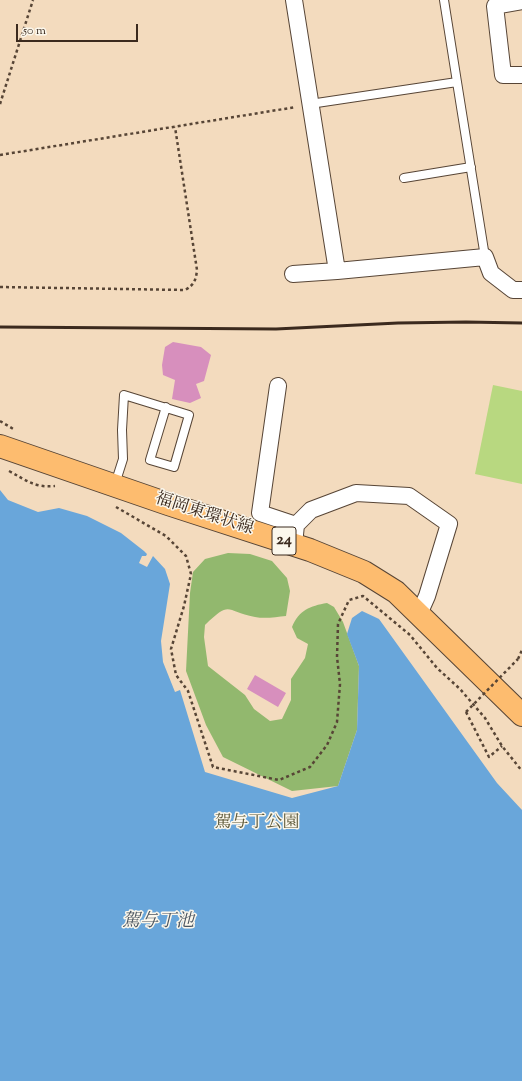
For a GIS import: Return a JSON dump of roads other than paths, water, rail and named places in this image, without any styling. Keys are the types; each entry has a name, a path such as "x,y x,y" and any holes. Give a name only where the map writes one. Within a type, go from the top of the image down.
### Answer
{"main road":[{"name":"福岡東環状線","path":"0,446 114,496 295,535 364,572 396,592 522,715"}],"street":[{"path":"294,0 337,271"},
{"path":"522,1 495,6 502,75 522,75"},
{"path":"293,274 485,257 491,273 513,290 522,290"},
{"path":"278,386 260,513 295,535 311,510 356,493 409,496 449,524 427,596 419,614"}],"lane":[{"path":"444,0 485,257"},
{"path":"310,104 457,82"},
{"path":"404,178 471,167"},
{"path":"114,496 123,459 122,430 124,395 166,407 189,415 174,467 150,460 166,407"}],"water":[{"name":"駕与丁池","path":"0,490 8,500 38,512 59,508 87,516 121,533 144,551 147,554 146,556 142,556 139,563 147,567 153,556 165,569 170,584 161,641 163,662 175,692 180,690 205,772 292,798 338,786 357,730 359,666 347,634 352,618 362,611 379,619 497,783 522,810 522,1081 0,1081"}],"railway":[{"path":"0,327 276,329 398,323 522,323"}],"park label":[{"name":"駕与丁公園","path":"257,824"}]}
